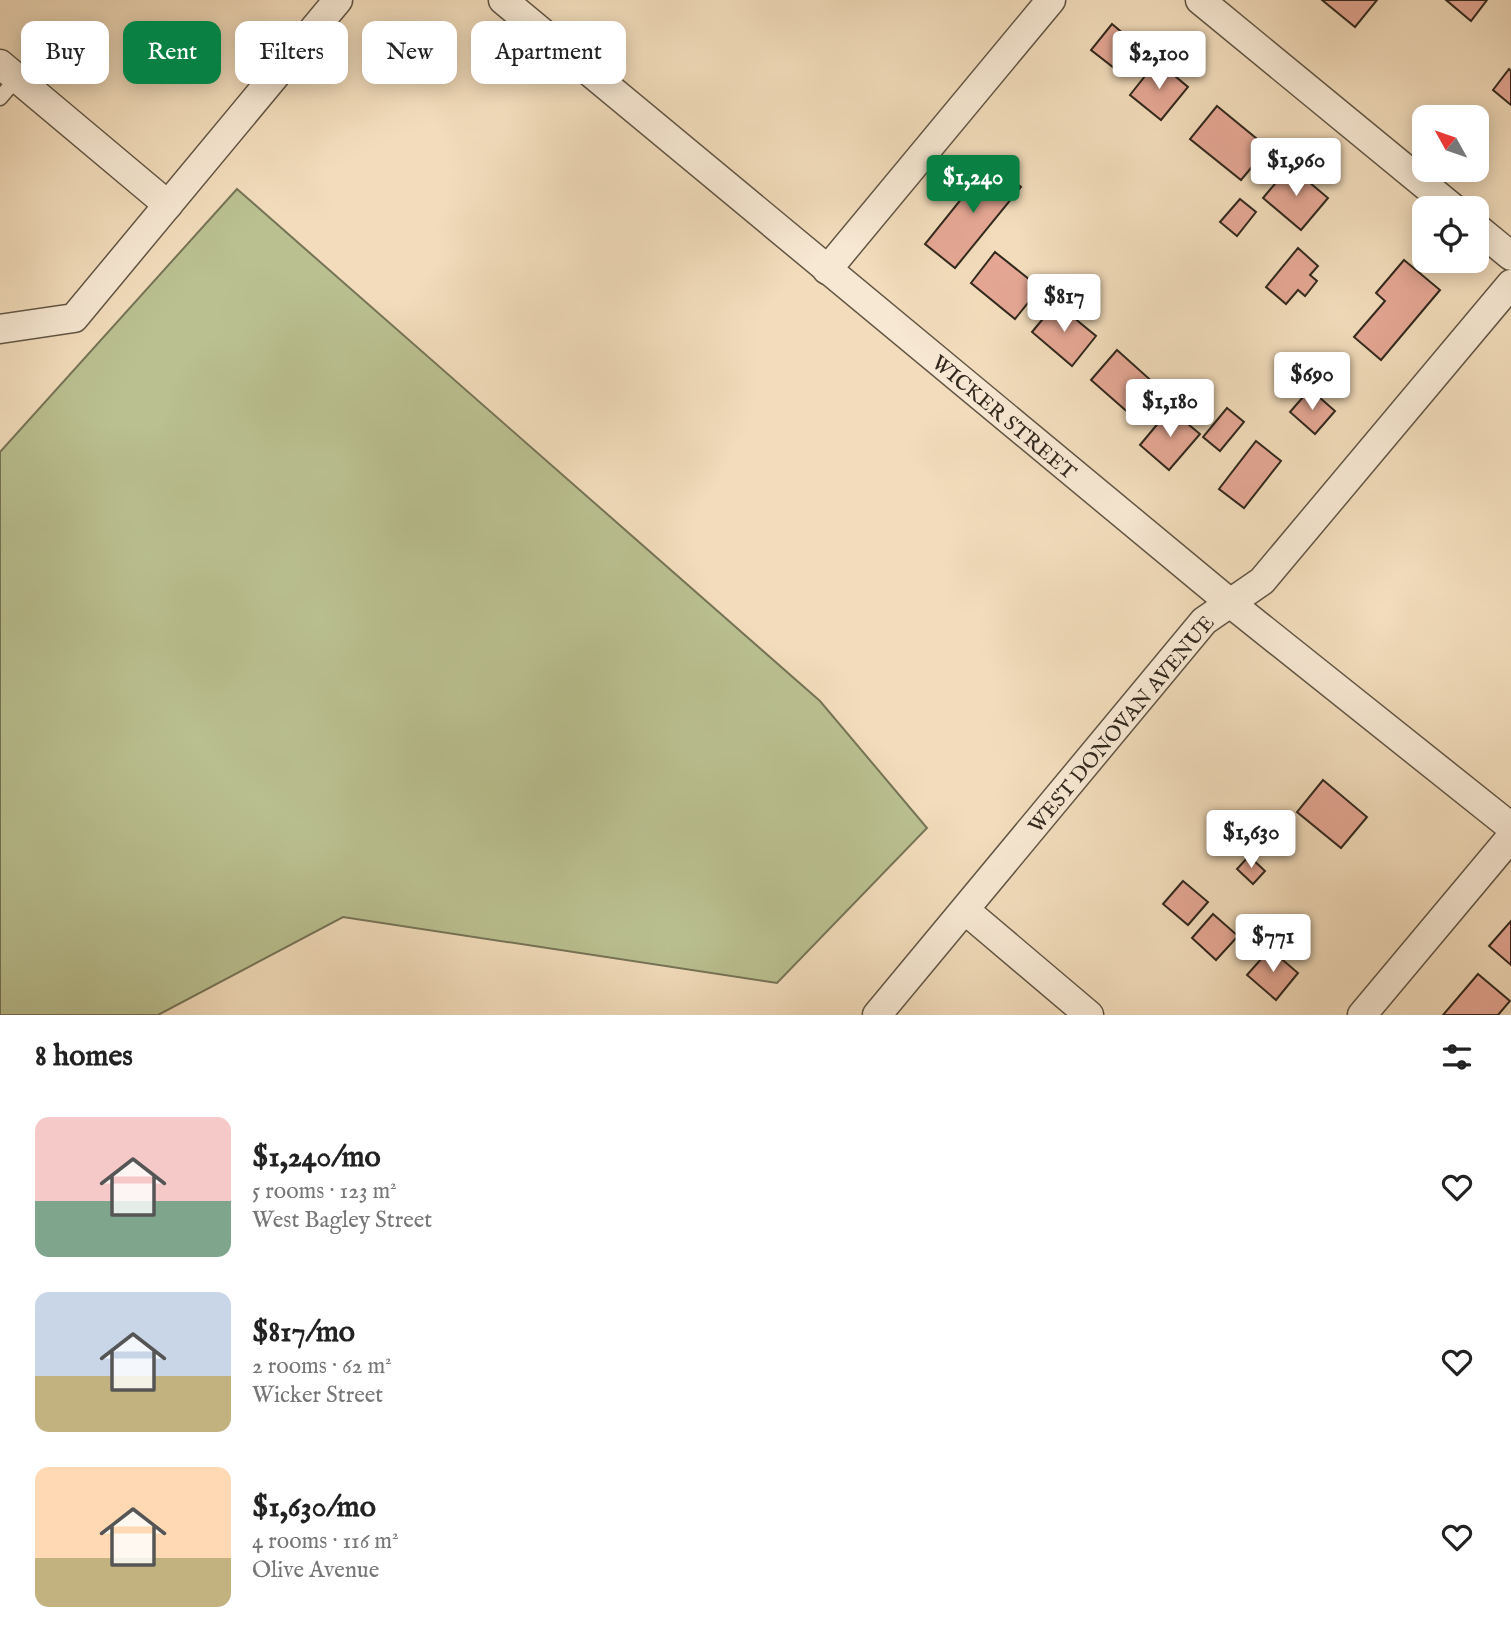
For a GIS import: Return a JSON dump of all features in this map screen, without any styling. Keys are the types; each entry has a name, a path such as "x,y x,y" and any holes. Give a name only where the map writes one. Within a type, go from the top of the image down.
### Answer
{"street":[{"path":"0,328 74,318 338,0"},
{"name":"WICKER STREET","path":"503,0 1229,603 1511,827"},
{"path":"827,270 1051,0"},
{"path":"1200,0 1437,196"},
{"path":"6,80 168,205"},
{"path":"1489,238 1511,256"},
{"name":"WEST DONOVAN AVENUE","path":"877,1015 1204,621 1262,581 1511,284"},
{"path":"1362,1015 1511,836"},
{"path":"965,910 1089,1015"}],"green space":[{"path":"237,189 820,701 927,828 777,983 343,917 158,1015 0,1015 0,452"}],"building":[{"path":"1322,0 1377,0 1355,27"},
{"path":"1446,0 1487,0 1471,21"},
{"path":"1112,24 1138,46 1118,71 1091,50"},
{"path":"1157,61 1188,87 1161,120 1130,95"},
{"path":"1509,69 1511,71 1511,105 1493,90"},
{"path":"1217,106 1268,148 1241,180 1190,139"},
{"path":"991,162 1021,187 955,268 925,244"},
{"path":"1290,166 1328,198 1301,230 1263,198"},
{"path":"1240,199 1256,212 1237,236 1220,222"},
{"path":"1298,248 1318,266 1310,275 1317,281 1305,296 1298,290 1286,304 1266,287"},
{"path":"995,252 1040,288 1015,319 971,283"},
{"path":"1404,260 1412,267 1412,273 1420,273 1440,290 1381,360 1354,337 1385,301 1376,293"},
{"path":"1056,303 1096,336 1072,366 1032,332"},
{"path":"1117,350 1156,385 1131,415 1091,380"},
{"path":"1310,389 1335,411 1315,434 1290,412"},
{"path":"1227,408 1244,422 1220,451 1203,437"},
{"path":"1170,409 1200,434 1169,470 1140,445"},
{"path":"1256,441 1281,461 1244,508 1219,489"},
{"path":"1323,780 1367,817 1341,848 1297,812"},
{"path":"1249,856 1265,871 1253,884 1237,869"},
{"path":"1183,881 1208,902 1188,925 1163,904"},
{"path":"1213,914 1238,936 1216,960 1192,938"},
{"path":"1511,921 1511,965 1489,946"},
{"path":"1270,949 1298,973 1276,1000 1247,975"},
{"path":"1478,974 1510,1001 1498,1015 1443,1015"}]}
